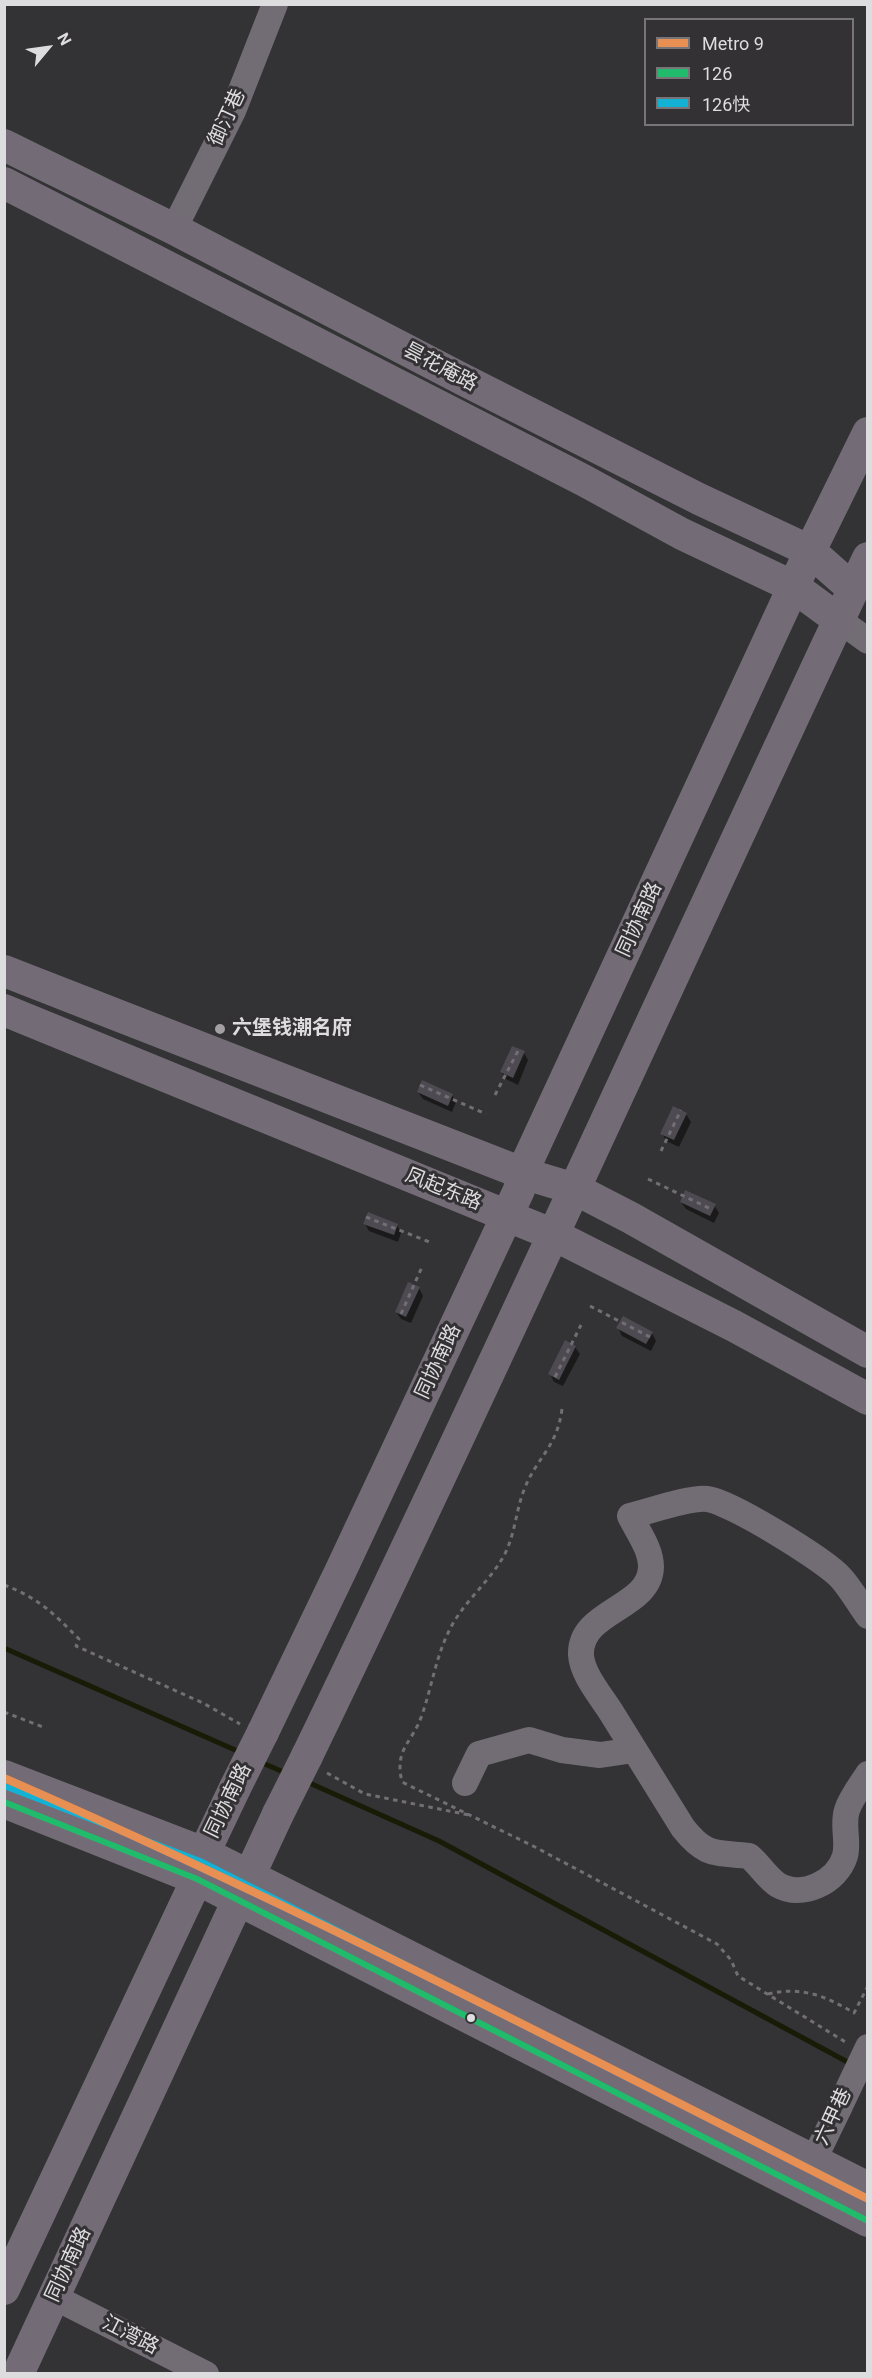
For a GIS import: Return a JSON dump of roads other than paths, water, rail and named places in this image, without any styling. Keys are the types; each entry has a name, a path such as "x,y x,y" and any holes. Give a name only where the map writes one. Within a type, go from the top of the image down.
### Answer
{"main road":[{"name":"昙花庵路","path":"4,145 174,229 485,391 699,499 810,551 860,595"},
{"name":"昙花庵路","path":"4,183 583,480 682,534 794,587 839,620"},
{"name":"同协南路","path":"4,2289 235,1788 253,1729 341,1570 519,1190 522,1173 810,551 867,433"},
{"name":"同协南路","path":"18,2373 278,1814 316,1763 575,1189 839,620 860,595 867,558"},
{"path":"4,971 522,1173 575,1189 631,1218 867,1352"},
{"name":"凤起东路","path":"4,1010 554,1235 734,1326 867,1399"},
{"path":"4,1776 243,1887 470,2016 807,2175 867,2221"},
{"path":"4,1802 200,1866"},
{"path":"807,2175 867,2188"}],"street":[{"name":"御汀巷","path":"174,229 232,111 275,4"},
{"name":"昙花庵路","path":"839,620 867,641"},
{"path":"867,1616 841,1578 802,1548 736,1511 707,1499 674,1504 630,1516 646,1546 651,1566 648,1582 585,1634 581,1656 586,1671 634,1750 696,1845 713,1853 749,1856 776,1884 792,1890 808,1890 832,1876 844,1859 847,1845 845,1828 847,1810 867,1774"},
{"path":"465,1783 479,1754 529,1740 562,1750 600,1755 634,1750"},
{"name":"六甲巷","path":"807,2175 867,2047"},
{"name":"江湾路","path":"54,2297 206,2373"}],"waterway":[{"path":"4,1648 242,1753"},
{"path":"258,1761 288,1774"},
{"path":"305,1781 439,1841 853,2065"}],"metro line":[{"name":"9","path":"4,1778 223,1877 331,1929 868,2199"}],"place":[{"name":"六堡钱潮名府","path":"220,1029"}]}
